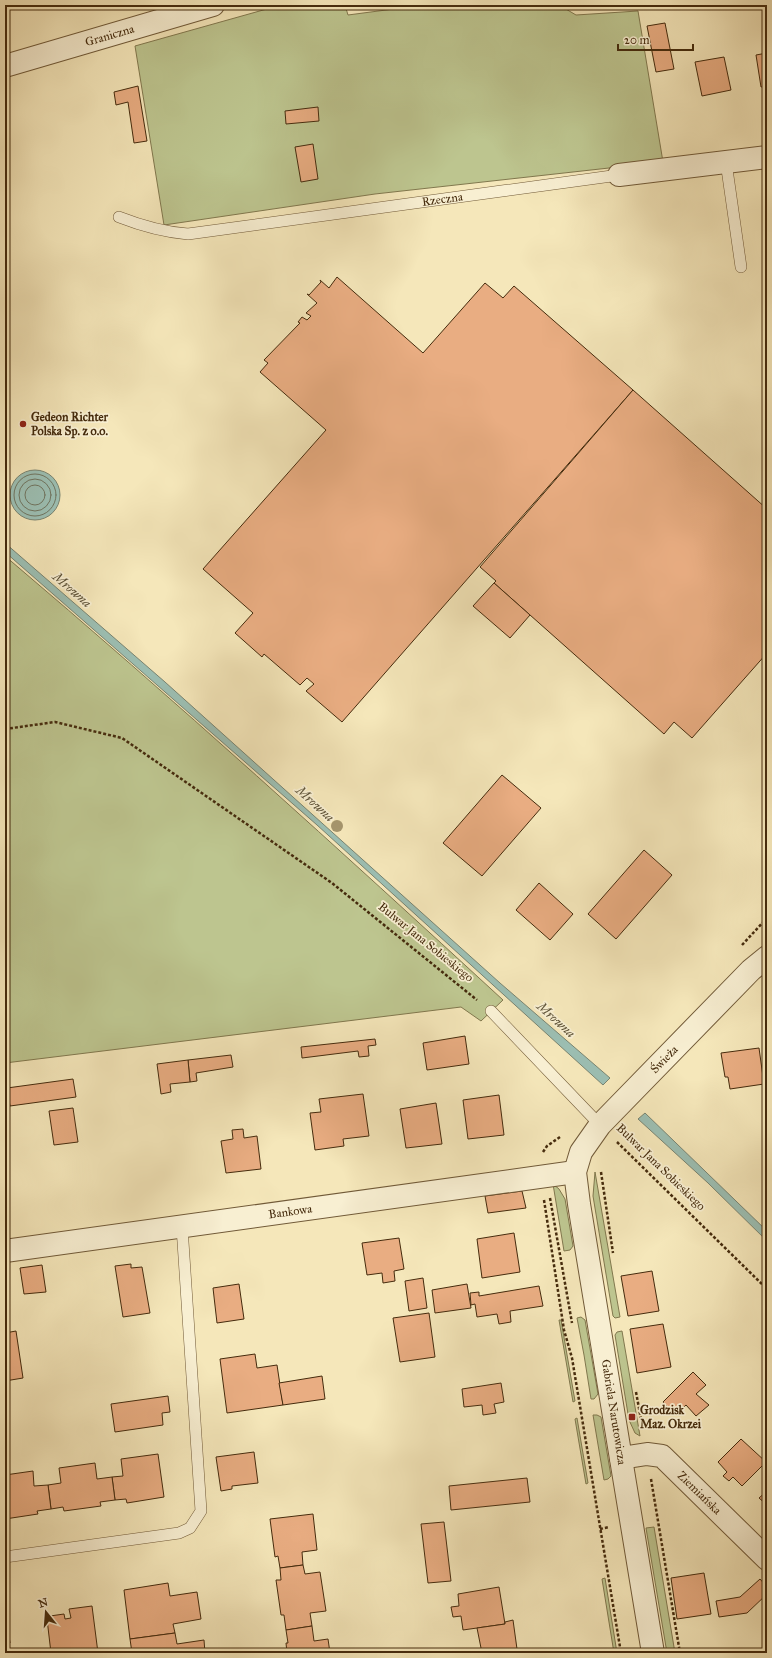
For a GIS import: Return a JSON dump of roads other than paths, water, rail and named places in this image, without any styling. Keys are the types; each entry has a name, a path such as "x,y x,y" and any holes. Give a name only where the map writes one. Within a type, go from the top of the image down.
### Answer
{"street":[{"name":"Graniczna","path":"5,66 213,5"},
{"name":"Rzeczna","path":"619,174 767,157"},
{"name":"Świeża","path":"575,1172 581,1152 600,1124 751,970 767,957"},
{"name":"Bankowa","path":"5,1251 575,1172"},
{"name":"Gabriela Narutowicza","path":"575,1172 653,1653"},
{"name":"Ziemiańska","path":"621,1458 647,1454 662,1456 767,1559"}],"lane":[{"path":"726,162 741,268"},
{"name":"Rzeczna","path":"119,217 141,226 164,232 188,234 619,174"},
{"name":"Bulwar Jana Sobieskiego","path":"491,1012 600,1124"},
{"path":"5,1557 179,1532 190,1528 196,1521 201,1511 182,1227"}],"water":[{"path":"30,470 40,470 53,477 60,490 60,500 53,513 40,520 30,520 21,516 14,509 10,500 10,490 14,481 21,474"},
{"path":"5,543 165,682 500,983 610,1078 603,1085 317,825 5,552"},
{"path":"645,1113 767,1231 767,1241 708,1183 638,1119"}],"place":[{"name":"Gedeon Richter Polska Sp. z o.o.","path":"23,424"},
{"name":"Grodzisk Maz. Okrzei","path":"632,1417"}],"water label":[{"name":"Mrowna","path":"72,590"},
{"name":"Mrowna","path":"315,804"},
{"name":"Mrowna","path":"556,1020"}]}
